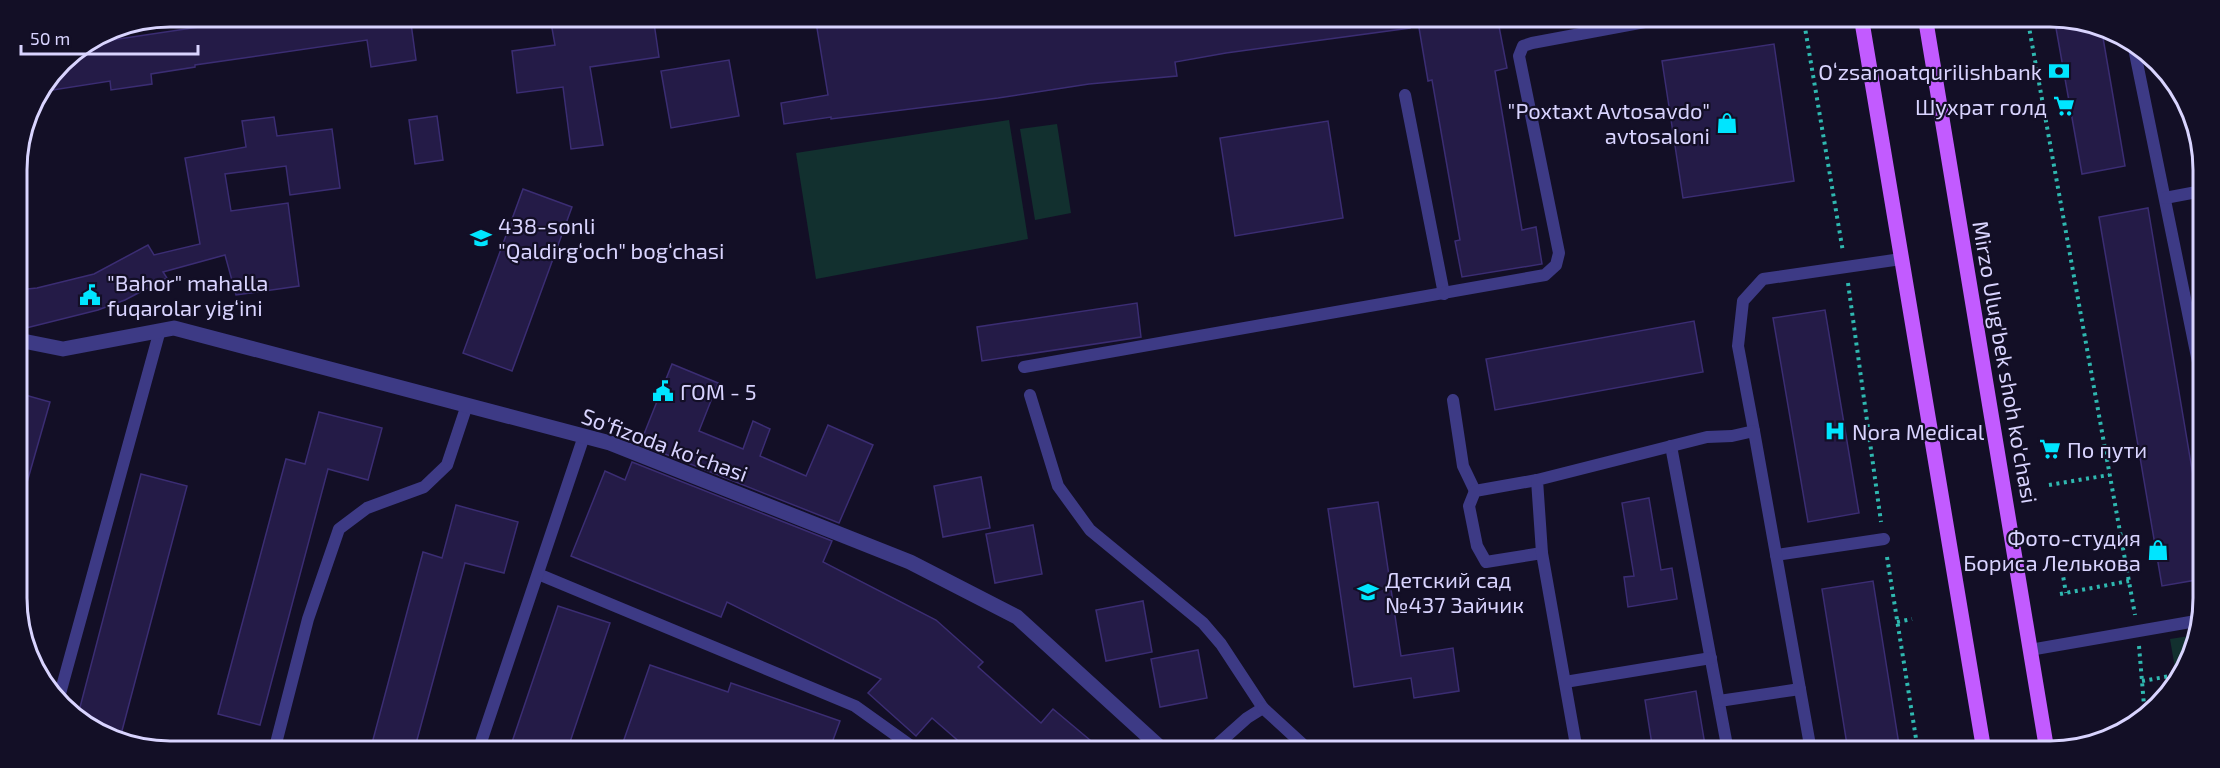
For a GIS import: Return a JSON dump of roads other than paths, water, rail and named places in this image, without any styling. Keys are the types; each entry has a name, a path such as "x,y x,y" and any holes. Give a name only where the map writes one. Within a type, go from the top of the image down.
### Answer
{"main road":[{"path":"1863,27 1982,741"},
{"name":"Mirzo Ulug'bek shoh ko'chasi","path":"1927,27 2045,741"}],"street":[{"name":"So'fizoda ko'chasi","path":"27,342 63,349 174,328 610,443 910,562 1017,617 1153,741"}],"lane":[{"path":"1024,367 1545,275 1556,265 1559,253 1519,56 1523,46 1532,43 1618,27"},
{"path":"2136,55 2193,337"},
{"path":"1405,95 1444,294"},
{"path":"2165,198 2193,193"},
{"path":"1809,741 1738,346 1743,301 1762,279 1901,259"},
{"path":"60,690 160,330"},
{"path":"1030,395 1058,486 1090,530 1203,623 1221,644 1263,708 1299,741"},
{"path":"1453,400 1462,466 1475,491 1469,506 1477,546 1486,562 1542,553"},
{"path":"277,741 308,619 339,529 367,508 424,487 447,465 467,405"},
{"path":"1475,491 1537,480 1707,437 1732,436 1754,431"},
{"path":"482,741 584,436"},
{"path":"1671,446 1726,741"},
{"path":"1537,480 1542,553 1575,741"},
{"path":"1776,555 1884,539"},
{"path":"538,574 855,706 904,741"},
{"path":"2030,650 2191,622"},
{"path":"1565,682 1711,658"},
{"path":"1719,701 1800,689"},
{"path":"1221,741 1247,718 1263,708"}],"place":[{"name":"Oʻzsanoatqurilishbank","path":"2059,71"},
{"name":"Шухрат голд","path":"2064,106"},
{"name":"\"Poxtaxt Avtosavdo\" avtosaloni","path":"1727,123"},
{"name":"438-sonli \"Qaldirg‘och\" bog‘chasi","path":"481,238"},
{"name":"\"Bahor\" mahalla fuqarolar yig‘ini","path":"90,295"},
{"name":"ГОМ - 5","path":"663,391"},
{"name":"Nora Medical","path":"1835,431"},
{"name":"По пути","path":"2050,449"},
{"name":"Фото-студия Бориса Лелькова","path":"2158,550"},
{"name":"Детский сад №437 Зайчик","path":"1368,592"}]}
